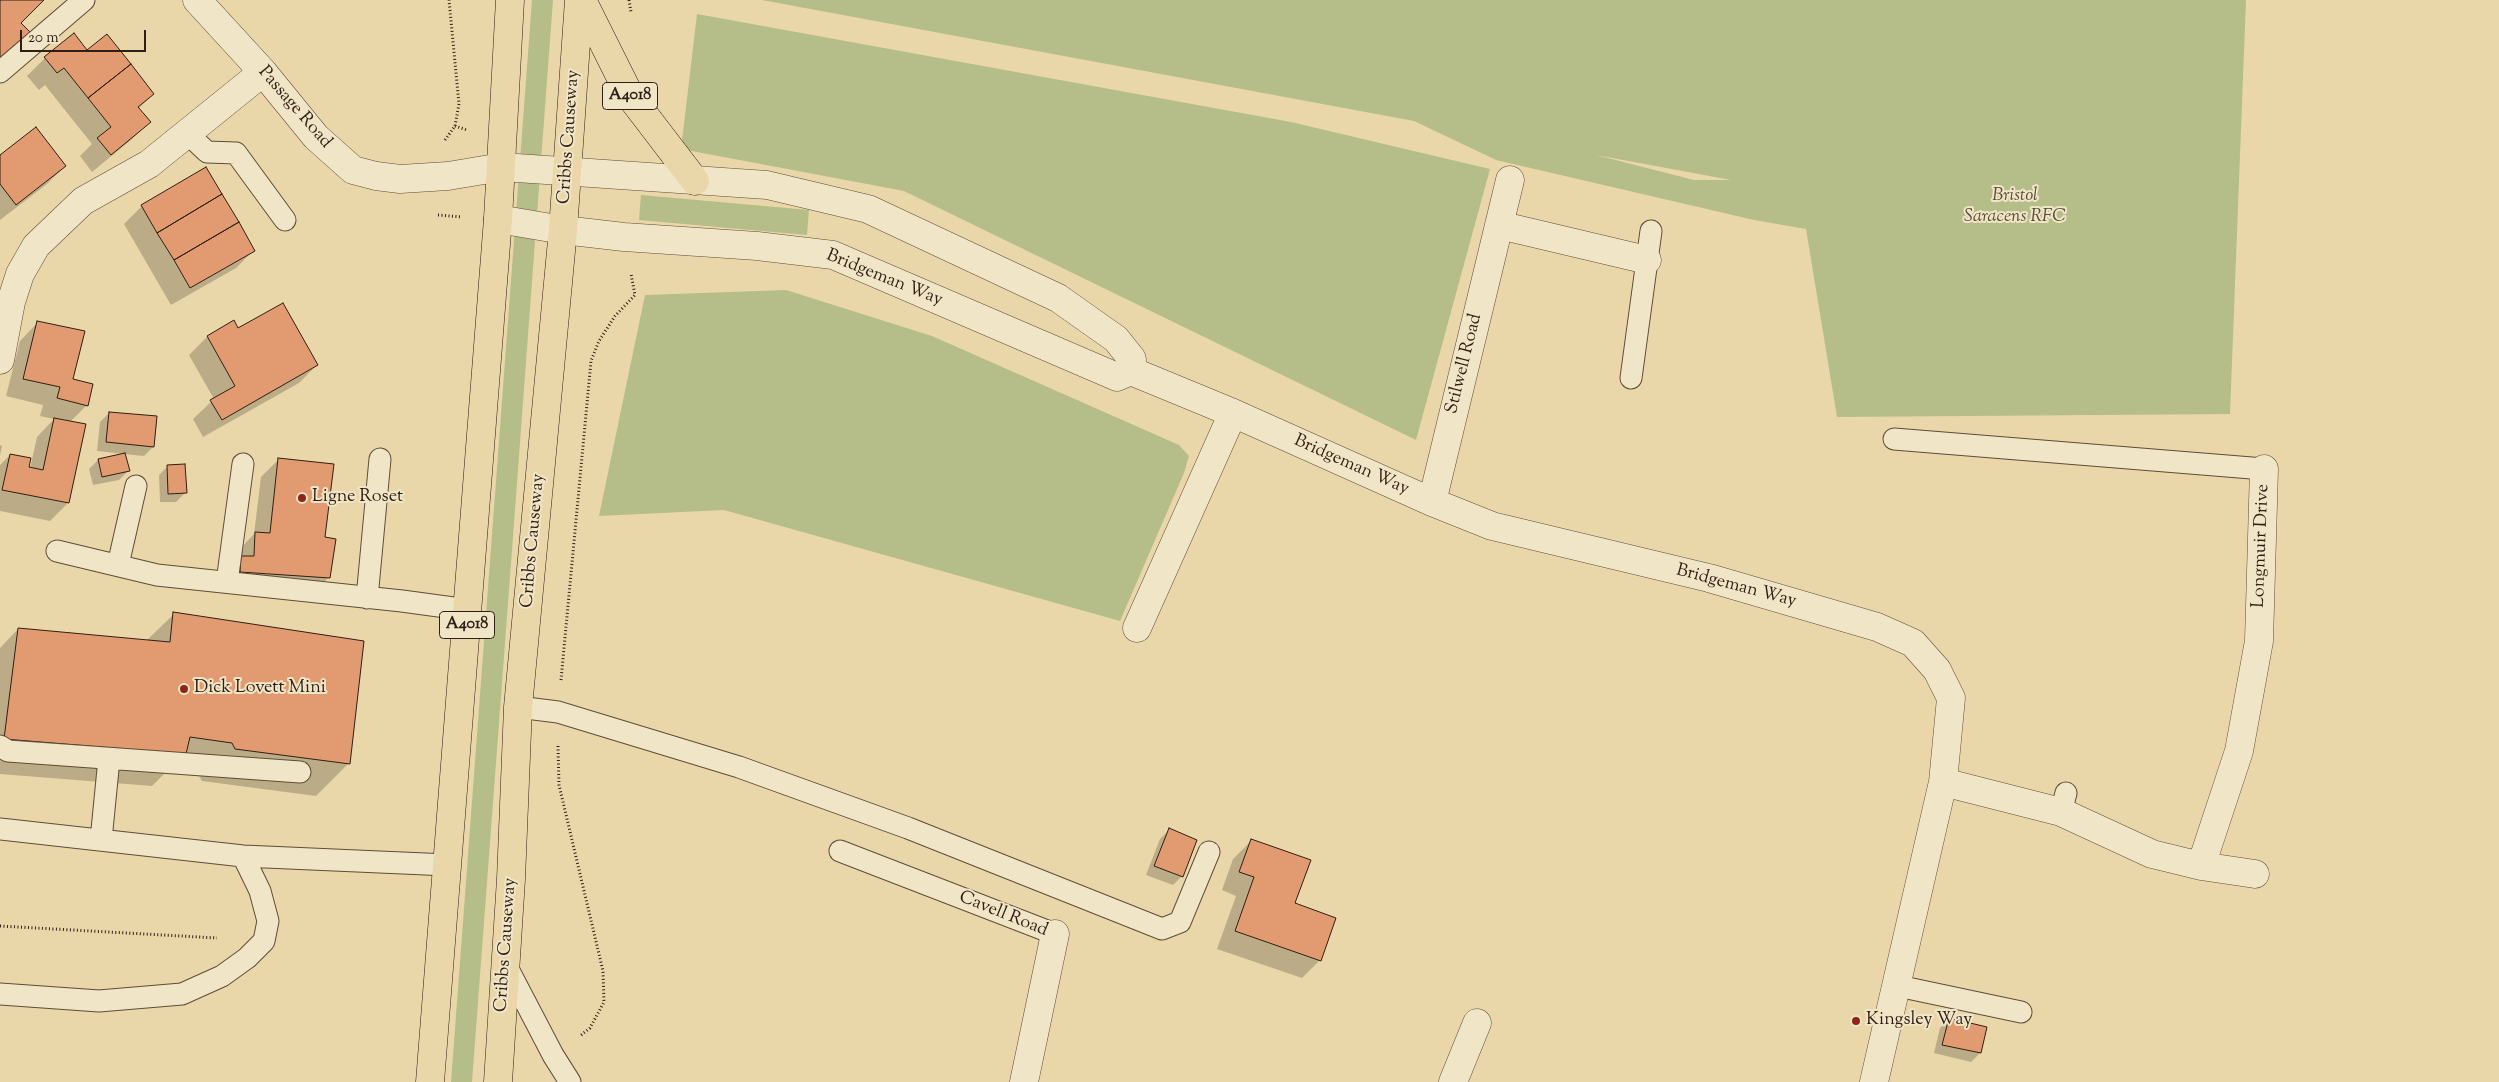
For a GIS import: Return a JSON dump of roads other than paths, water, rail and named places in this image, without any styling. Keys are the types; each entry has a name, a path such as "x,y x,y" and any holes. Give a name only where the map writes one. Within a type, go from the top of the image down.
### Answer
{"main road":[{"name":"A4018","path":"430,1082 502,167 510,0"},
{"name":"Cribbs Causeway","path":"498,1082 506,965 518,707 563,230 581,0"},
{"name":"Cribbs Causeway","path":"581,0 630,96 695,181"}],"street":[{"name":"Passage Road","path":"197,0 263,72 316,137 353,170 376,176 400,179 448,176 502,167 695,181"},
{"path":"0,360 11,302 20,274 36,246 83,201 149,164 263,72"},
{"name":"Stilwell Road","path":"1432,502 1510,180"},
{"path":"695,181 767,185 868,209 1058,298 1116,339 1132,358 1131,371"},
{"name":"Bridgeman Way","path":"498,219 563,230 624,237 757,246 833,255 1117,377 1131,371 1233,413 1432,502 1492,526 1709,578 1877,627 1913,643 1937,670 1951,698 1943,782 1898,986 1874,1082"},
{"path":"1498,225 1647,260"},
{"path":"1137,628 1233,413"},
{"name":"Longmuir Drive","path":"2202,866 2239,751 2259,641 2264,469"},
{"path":"1943,782 2063,802 2152,854 2202,866 2255,874"},
{"name":"Cavell Road","path":"1024,1082 1055,934"},
{"path":"1453,1082 1477,1023"}],"lane":[{"path":"0,72 84,0"},
{"path":"187,133 207,152 236,153 285,220"},
{"path":"1631,378 1650,231"},
{"name":"Longmuir Drive","path":"1894,439 2264,469"},
{"path":"367,598 380,459"},
{"path":"227,582 243,464"},
{"path":"118,565 136,486"},
{"path":"56,551 157,575 468,610"},
{"path":"518,707 558,712 739,766 908,828 1162,930 1180,922 1209,852"},
{"path":"0,746 8,752 300,772"},
{"path":"101,840 109,758"},
{"path":"0,829 243,856 448,865"},
{"name":"Cavell Road","path":"840,851 1055,934"},
{"path":"0,994 99,1001 182,994 222,976 247,958 264,940 268,920 260,891 243,856"},
{"path":"506,965 553,1055 570,1082"},
{"path":"1898,986 2021,1012"}],"place":[{"name":"Ligne Roset","path":"302,498"},
{"name":"Dick Lovett Mini","path":"184,689"},
{"name":"Kingsley Way","path":"1856,1021"}],"park label":[{"name":"Bristol Saracens RFC","path":"2015,207"}]}
